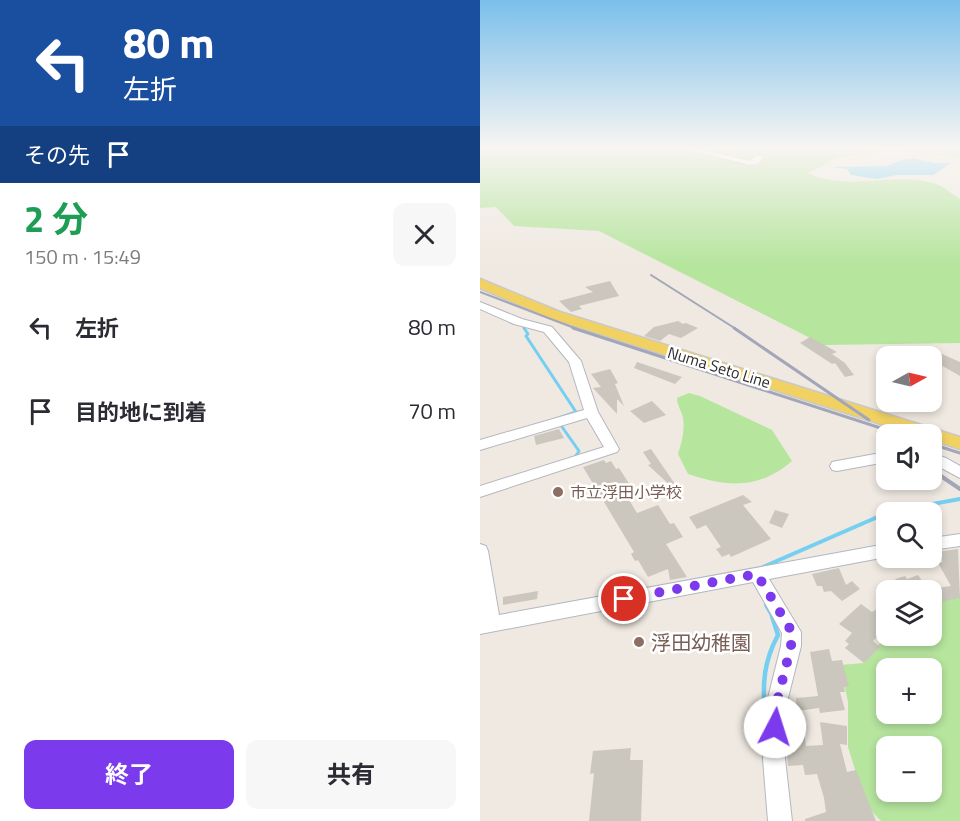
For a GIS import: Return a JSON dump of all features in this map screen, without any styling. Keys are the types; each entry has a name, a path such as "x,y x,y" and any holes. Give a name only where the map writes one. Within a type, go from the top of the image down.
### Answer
{"main road":[{"name":"Numa Seto Line","path":"480,283 555,315 889,424"},
{"name":"Numa Seto Line","path":"942,439 960,443"}],"street":[{"path":"480,305 518,322 548,329 575,361 591,412 612,449 480,492"},
{"path":"480,445 591,412"},
{"path":"837,466 876,458"},
{"path":"942,462 960,473"},
{"path":"942,543 960,540"},
{"path":"480,551 485,625 876,552"},
{"path":"757,574 792,632 791,646 775,710 774,759 780,821"}],"green space":[{"path":"480,187 943,187 960,199 960,343 824,345 599,231 514,226 496,207 480,208"},
{"path":"689,393 772,430 792,461 767,477 742,483 716,482 688,474 678,454 684,427 677,398"},
{"path":"960,594 960,821 881,821 866,805 848,747 848,702 840,665 864,663 878,646 942,646 942,599"}],"building":[{"path":"610,281 619,296 579,306 582,309 571,312 559,301 593,292 585,287"},
{"path":"678,321 698,328 681,338 669,334 660,341 644,336 654,327"},
{"path":"810,337 837,352 832,354 845,363 854,375 845,377 835,363 832,364 800,343"},
{"path":"942,354 960,362 960,376 942,366"},
{"path":"637,362 682,377 675,384 634,368"},
{"path":"610,369 618,383 615,384 624,406 617,399 617,414 593,388 601,387 591,374"},
{"path":"652,401 666,415 644,423 630,411"},
{"path":"559,429 564,438 536,445 534,436"},
{"path":"651,449 677,487 674,489 648,465 651,464 643,452"},
{"path":"604,460 606,463 611,461 616,469 619,468 630,485 622,488 637,513 658,505 670,524 674,523 683,537 666,544 687,577 670,580 668,569 648,577 638,560 635,561 631,554 634,552 583,467"},
{"path":"743,495 752,502 743,505 771,539 731,557 729,554 722,557 716,549 721,547 706,525 697,529 689,517"},
{"path":"775,510 789,514 782,528 769,523"},
{"path":"958,549 960,600 959,598 942,602 942,587 951,586 941,568 942,551"},
{"path":"839,568 846,585 852,581 860,589 842,601 831,591 824,592 822,586 817,586 812,574"},
{"path":"918,575 922,580 895,579 905,576 907,579"},
{"path":"538,591 537,599 503,605 503,597"},
{"path":"861,604 872,612 876,610 876,638 873,641 876,646 880,647 864,663 845,648 849,644 845,641 852,633 839,624"},
{"path":"829,649 832,661 842,660 849,686 844,687 845,692 840,692 845,710 820,713 819,708 797,711 796,698 818,696 810,652"},
{"path":"820,722 847,726 847,745 840,744 847,772 856,770 876,821 805,821 805,819 826,812 824,798 817,774 805,775 803,765 788,766 789,733 804,732 806,746 823,745"},
{"path":"631,748 630,760 643,760 641,821 589,821 594,773 590,774 593,751"}],"waterway":[{"path":"524,328 528,334 526,336 576,412 556,419"},
{"path":"560,424 579,451 576,456"},
{"path":"763,567 889,512 960,499"},
{"path":"766,605 773,617"},
{"path":"765,713 765,673 778,635 772,616"}],"railway":[{"path":"651,275 736,329"},
{"path":"480,292 577,329"},
{"path":"573,328 876,427"},
{"path":"734,328 869,420"},
{"path":"942,447 960,453"},
{"path":"942,477 960,489"}],"place":[{"name":"市立浮田小学校","path":"558,492"},
{"name":"浮田幼稚園","path":"639,642"}],"route":[{"path":"624,599 757,574 792,632 791,646 775,710 775,727"}]}
